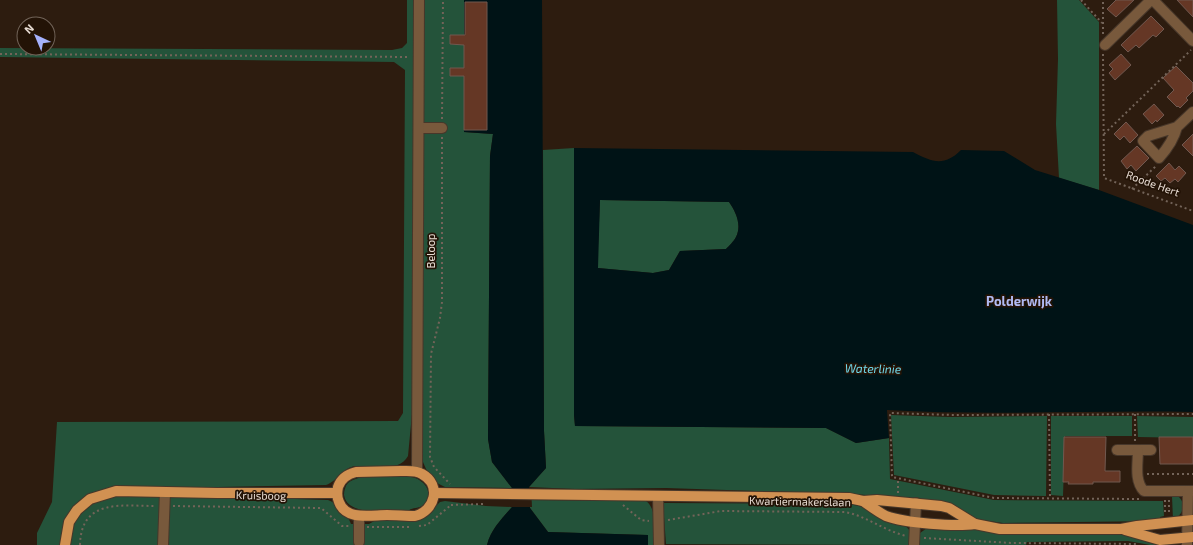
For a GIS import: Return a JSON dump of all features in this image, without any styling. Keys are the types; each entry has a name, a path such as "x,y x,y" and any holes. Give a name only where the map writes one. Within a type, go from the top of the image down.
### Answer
{"main road":[{"path":"416,471 428,478 433,486 435,494 433,502 421,515 359,516 351,514 343,509 338,499 337,493 341,481 349,473 416,471"},
{"name":"Kruisboog","path":"65,545 69,522 77,510 90,498 116,491 337,493"},
{"name":"Kwartiermakerslaan","path":"435,494 849,498 863,501 877,500 941,506 949,508 975,524"},
{"name":"Kwartiermakerslaan","path":"863,501 885,515 898,520 962,526 975,524 1000,529 1121,529 1190,521"},
{"name":"Kwartiermakerslaan","path":"1121,529 1160,540 1189,540"}],"street":[{"name":"Beloop","path":"416,471 419,0"},
{"path":"1104,45 1152,0 1193,41"},
{"path":"1176,127 1175,135 1159,158 1144,141 1148,136 1176,127 1193,112"},
{"path":"419,128 442,128"},
{"path":"1117,450 1151,450"},
{"path":"1136,450 1138,481 1140,487 1144,491 1190,491 1190,521"},
{"path":"163,545 165,492"},
{"path":"658,496 659,545"},
{"path":"914,542 916,503"},
{"path":"359,516 359,542"},
{"name":"Kwartiermakerslaan","path":"1189,540 1190,521"}],"path":[{"name":"Beloop","path":"443,0 442,302 440,318 431,354 430,457 438,474 449,483 452,494"},
{"path":"1081,0 1102,23"},
{"path":"1103,0 1104,134"},
{"path":"1104,134 1193,47"},
{"path":"0,54 419,57"},
{"name":"Roode Hert","path":"1104,134 1104,178 1193,211"},
{"path":"1132,189 1161,161 1159,158"},
{"path":"1142,499 994,498 892,477 890,413 953,415 1193,414"},
{"path":"1049,414 1050,498"},
{"path":"1135,414 1136,450"},
{"path":"1138,473 1193,474"},
{"path":"1165,499 1165,523"},
{"name":"Kruisboog","path":"80,545 82,529 92,515 101,508 118,506 321,508 342,526 406,527 427,525 451,505 487,504"},
{"name":"Kwartiermakerslaan","path":"619,504 625,506 641,520 650,521 721,512 845,512 856,514 914,542 1140,545"}],"green space":[{"path":"407,0 415,0 412,414 408,456 398,465 385,467 351,467 326,485 115,489 89,496 62,545 37,545 37,533 52,502 57,422 398,421 403,413 405,70 394,62 0,57 0,48 16,48 16,56 56,56 56,48 392,50 402,48 407,43"},
{"path":"423,0 464,0 464,132 493,134 490,156 488,439 492,462 512,488 445,487 437,483 426,469 423,462 421,423"},
{"path":"1057,0 1079,0 1099,22 1099,190 1059,178 1056,124 1058,59"},
{"path":"574,148 575,426 826,428 856,443 889,438 890,479 994,500 1163,501 1164,516 1160,517 1160,521 1003,523 975,519 944,502 854,494 666,488 575,489 529,487 546,468 544,431 543,150"},
{"path":"600,200 729,202 737,219 738,232 734,240 726,249 680,251 669,270 653,273 597,268"},
{"path":"891,415 950,417 1047,416 1046,496 994,495 894,475"},
{"path":"1051,416 1132,416 1132,436 1065,436 1063,496 1051,495"},
{"path":"1137,416 1193,417 1193,438 1138,437"},
{"path":"364,475 410,475 424,484 427,488 428,497 422,506 410,509 407,512 361,510 353,507 347,502 344,493 345,487 348,483"},
{"path":"169,495 328,500 342,510 351,524 369,524 376,520 423,519 440,502 445,501 486,506 512,507 494,529 487,545 68,545 73,520 95,500 112,496"},
{"path":"1172,496 1178,496 1181,499 1183,506 1183,509 1179,515 1173,520"},
{"path":"530,500 646,501 650,505 654,515 654,545 648,545 647,535 548,532 530,508"},
{"path":"663,503 849,504 868,508 904,524 910,531 909,545 666,544"},
{"path":"930,526 979,530 1000,534 1123,535 1135,536 1161,543 1161,545 1150,545 1128,541 1027,542 1026,545 918,545 920,533"}],"water":[{"path":"464,0 542,0 544,431 546,468 529,487 530,508 548,532 648,535 648,545 487,545 494,529 512,507 512,488 492,462 488,439 490,156 493,134 464,132"},
{"name":"Waterlinie","path":"574,148 913,152 926,158 938,161 949,159 961,150 1004,151 1035,170 1099,190 1193,225 1193,412 964,413 887,410 889,438 856,443 826,428 575,426","holes":["600,200 729,202 736,214 738,232 735,239 726,249 680,251 669,270 653,273 598,268"]}],"pier":[{"path":"510,488 531,488 532,507 510,507"}],"building":[{"path":"1116,0 1134,0 1116,17 1107,9"},
{"path":"1177,0 1193,0 1193,17"},
{"path":"465,2 487,2 487,130 464,130 464,76 450,76 450,68 464,68 464,45 450,44 450,35 465,35"},
{"path":"1151,16 1164,29 1156,37 1153,35 1139,48 1136,45 1128,52 1121,45"},
{"path":"1121,54 1131,65 1115,80 1109,73 1113,69 1109,65"},
{"path":"1176,66 1193,83 1193,91 1186,98 1188,100 1180,108 1167,97 1174,90 1163,78"},
{"path":"1154,104 1164,115 1157,122 1156,120 1152,124 1143,114"},
{"path":"1126,122 1138,135 1130,143 1124,136 1120,140 1114,134"},
{"path":"1193,134 1193,156 1182,145"},
{"path":"1137,146 1149,158 1136,171 1131,165 1127,169 1121,161"},
{"path":"1169,163 1175,170 1179,166 1186,173 1178,182 1175,179 1170,183 1165,178 1161,181 1156,176"},
{"path":"1064,437 1106,437 1105,471 1120,471 1120,482 1068,484 1069,482 1063,482"},
{"path":"1159,437 1193,437 1193,464 1160,464"}],"district":[{"name":"Polderwijk","path":"1019,301"}]}
